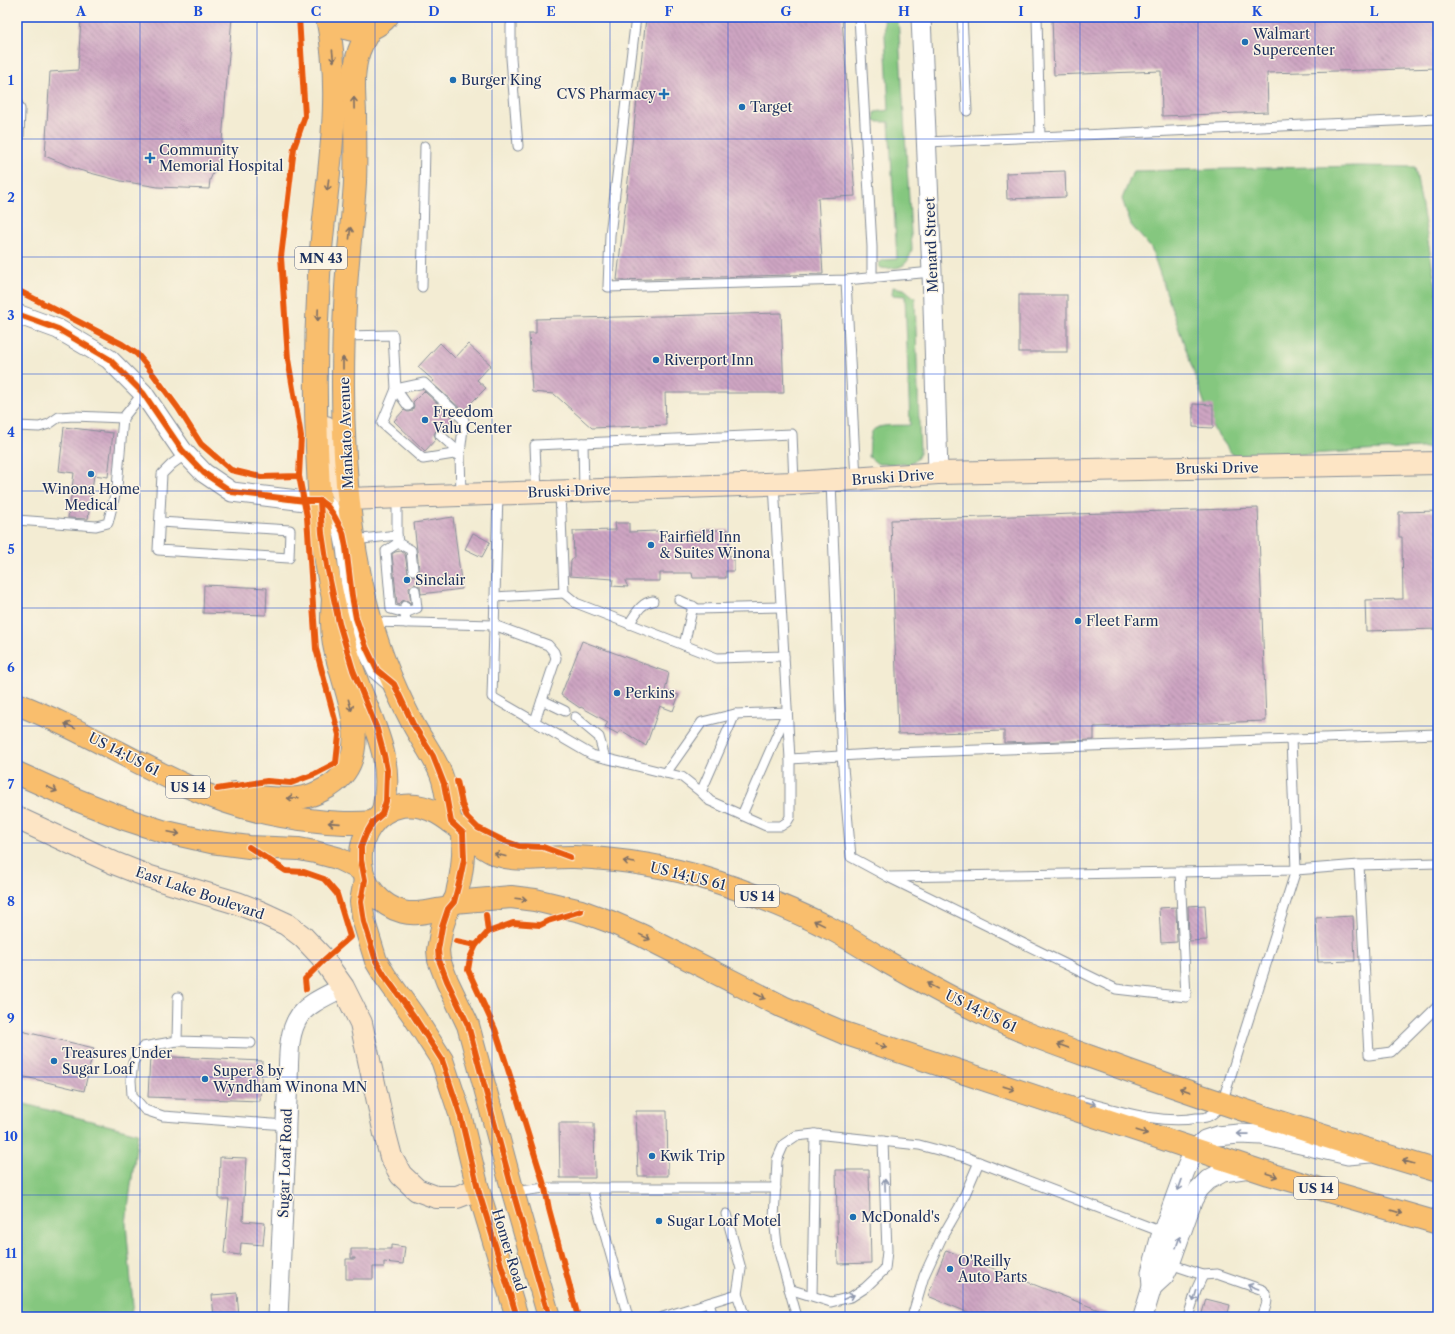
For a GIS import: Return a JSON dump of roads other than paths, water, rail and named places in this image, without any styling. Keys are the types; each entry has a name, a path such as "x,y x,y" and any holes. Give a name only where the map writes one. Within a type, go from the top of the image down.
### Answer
{"main road":[{"name":"Mankato Avenue","path":"328,17 336,24 347,29 360,31 383,20"},
{"name":"Mankato Avenue","path":"328,17 334,67 335,110 319,275 316,350 320,501 322,533 333,598 353,670 377,729 384,755 387,785 386,801 378,818"},
{"name":"Mankato Avenue","path":"383,20 359,52 354,79 355,181 346,288 344,336 344,429 348,500 365,599 378,642 394,684 413,724 433,756 441,773 457,827"},
{"path":"171,778 186,779 217,789 248,795 273,798 295,798 320,792 342,775 348,767 352,757 354,727 351,708 341,676 334,644 331,622 333,598"},
{"name":"US 14;US 61","path":"17,704 55,719 171,778 217,798 262,812 322,822 364,823 400,807 414,806 428,808 457,827 494,855 526,858 570,857 625,862 706,878 786,907 826,926 939,990 977,1010 1030,1034 1222,1103"},
{"name":"US 14","path":"17,773 125,820 162,831 211,842 241,846 299,849 337,858 363,875 377,897 393,908 402,912 414,914 451,905 511,897 535,900 581,911 641,935 783,1007 844,1033 1250,1168 1438,1223"},
{"path":"363,875 361,847 366,834 378,818"},
{"path":"451,905 464,859 457,827"},
{"name":"Homer Road","path":"363,875 361,902 364,922 376,961 417,1020 442,1060 460,1114 478,1189 517,1317"},
{"name":"Homer Road","path":"451,905 440,939 438,950 439,960 447,981 468,1025 513,1192 549,1317"},
{"name":"US 14","path":"1222,1103 1438,1171"}],"street":[{"name":"Menard Street","path":"921,17 932,272 938,473"},
{"path":"17,314 58,329 109,359 143,393 186,454 204,473 232,492 305,501 320,501 327,506 343,532 356,618 366,647 377,670 394,684"},
{"path":"316,350 321,367 329,467 336,486 348,500"},
{"name":"Bruski Drive","path":"348,500 831,482 938,473 1438,463"},
{"name":"East Lake Boulevard","path":"17,818 114,863 147,876 237,903 260,912 286,924 303,937 321,956 343,986 362,1023 384,1134 391,1157 401,1175 417,1190 436,1197 457,1198 478,1189"},
{"name":"Sugar Loaf Road","path":"278,1317 286,1145 285,1125 290,1049 293,1030 300,1015 308,1006 343,986"},
{"path":"1143,1317 1152,1287 1151,1272 1162,1232 1195,1149 1205,1140 1217,1136 1239,1134 1262,1135 1348,1155 1377,1153"},
{"path":"1152,1287 1164,1276 1170,1264 1193,1199 1199,1189 1208,1180 1223,1172 1250,1168"}],"lane":[{"path":"636,17 610,235 608,287 846,280 932,272"},
{"path":"859,17 872,248 872,278"},
{"path":"962,17 967,111"},
{"path":"1037,17 1040,137"},
{"path":"511,25 511,58 518,146"},
{"path":"17,103 20,109 19,137 17,141"},
{"path":"927,142 1438,119"},
{"path":"422,287 425,146"},
{"path":"846,280 856,480"},
{"path":"344,336 393,335 396,389 382,423 422,459 460,453"},
{"path":"396,389 424,383 464,420 460,453 461,496"},
{"path":"396,389 408,406"},
{"path":"17,520 96,526 108,523 117,487 123,418 143,393"},
{"path":"17,426 39,427 49,424 59,417 74,416 123,418"},
{"path":"498,494 492,696 592,755 682,777 701,792 710,802 766,826 782,826 790,817 790,759 781,607 784,484 792,434 535,445 537,492"},
{"path":"440,436 460,453"},
{"path":"583,443 584,491"},
{"path":"160,522 290,530 289,558 158,550 162,474 172,464 186,454"},
{"path":"831,482 842,756 851,857 888,877 1116,989 1186,997 1180,872"},
{"path":"560,492 564,593"},
{"path":"397,498 398,543"},
{"path":"354,540 398,543 412,550 414,570"},
{"path":"398,543 386,551 391,609 417,608 416,590"},
{"path":"495,597 564,593 576,603 717,658 784,656"},
{"path":"679,600 698,609 781,607"},
{"path":"629,624 641,606 647,602 653,601"},
{"path":"684,645 693,606"},
{"path":"405,609 406,623"},
{"path":"372,622 494,625 548,645 554,652 556,658 535,721"},
{"path":"542,700 565,711"},
{"path":"666,773 702,722 735,714 787,712"},
{"path":"742,815 787,712"},
{"path":"701,792 735,714"},
{"path":"575,717 600,737 605,758"},
{"path":"790,759 1438,734"},
{"path":"1038,1098 1071,1098 1128,1113 1173,1120 1193,1119 1209,1116 1217,1110 1222,1103 1296,870 1290,739"},
{"path":"888,877 1296,870 1358,865 1438,863"},
{"path":"1358,865 1369,1055 1392,1052 1438,1006"},
{"path":"177,1041 178,997"},
{"path":"251,1043 177,1041 143,1047 133,1062 131,1080 132,1095 146,1110 163,1116 285,1125"},
{"path":"812,1296 815,1134"},
{"path":"797,1317 777,1245 774,1219 777,1160 784,1144 796,1136 815,1134 919,1145 968,1158 1162,1232"},
{"path":"789,1289 831,1302 851,1297 865,1288 885,1269 887,1250 883,1141"},
{"path":"912,1317 924,1276 942,1237 960,1206 979,1162"},
{"path":"513,1192 545,1188 776,1188"},
{"path":"592,1188 628,1317"},
{"path":"726,1214 741,1269 738,1294 745,1317"},
{"path":"1170,1264 1203,1275 1217,1274 1263,1290 1267,1296 1267,1305 1262,1317"},
{"path":"1188,1317 1197,1288 1203,1275"},
{"path":"663,1317 693,1313 709,1303 738,1294"},
{"path":"709,1303 713,1317"}],"place":[{"name":"Walmart Supercenter","path":"1245,42"},
{"name":"Burger King","path":"453,80"},
{"name":"CVS Pharmacy","path":"664,94"},
{"name":"Target","path":"742,107"},
{"name":"Community Memorial Hospital","path":"150,158"},
{"name":"Riverport Inn","path":"656,360"},
{"name":"Freedom Valu Center","path":"425,420"},
{"name":"Winona Home Medical","path":"91,474"},
{"name":"Fairfield Inn & Suites Winona","path":"651,545"},
{"name":"Sinclair","path":"407,580"},
{"name":"Fleet Farm","path":"1078,621"},
{"name":"Perkins","path":"617,693"},
{"name":"Treasures Under Sugar Loaf","path":"54,1061"},
{"name":"Super 8 by Wyndham Winona MN","path":"205,1079"},
{"name":"Kwik Trip","path":"652,1156"},
{"name":"McDonald's","path":"853,1217"},
{"name":"Sugar Loaf Motel","path":"659,1221"},
{"name":"O'Reilly Auto Parts","path":"950,1269"}]}
